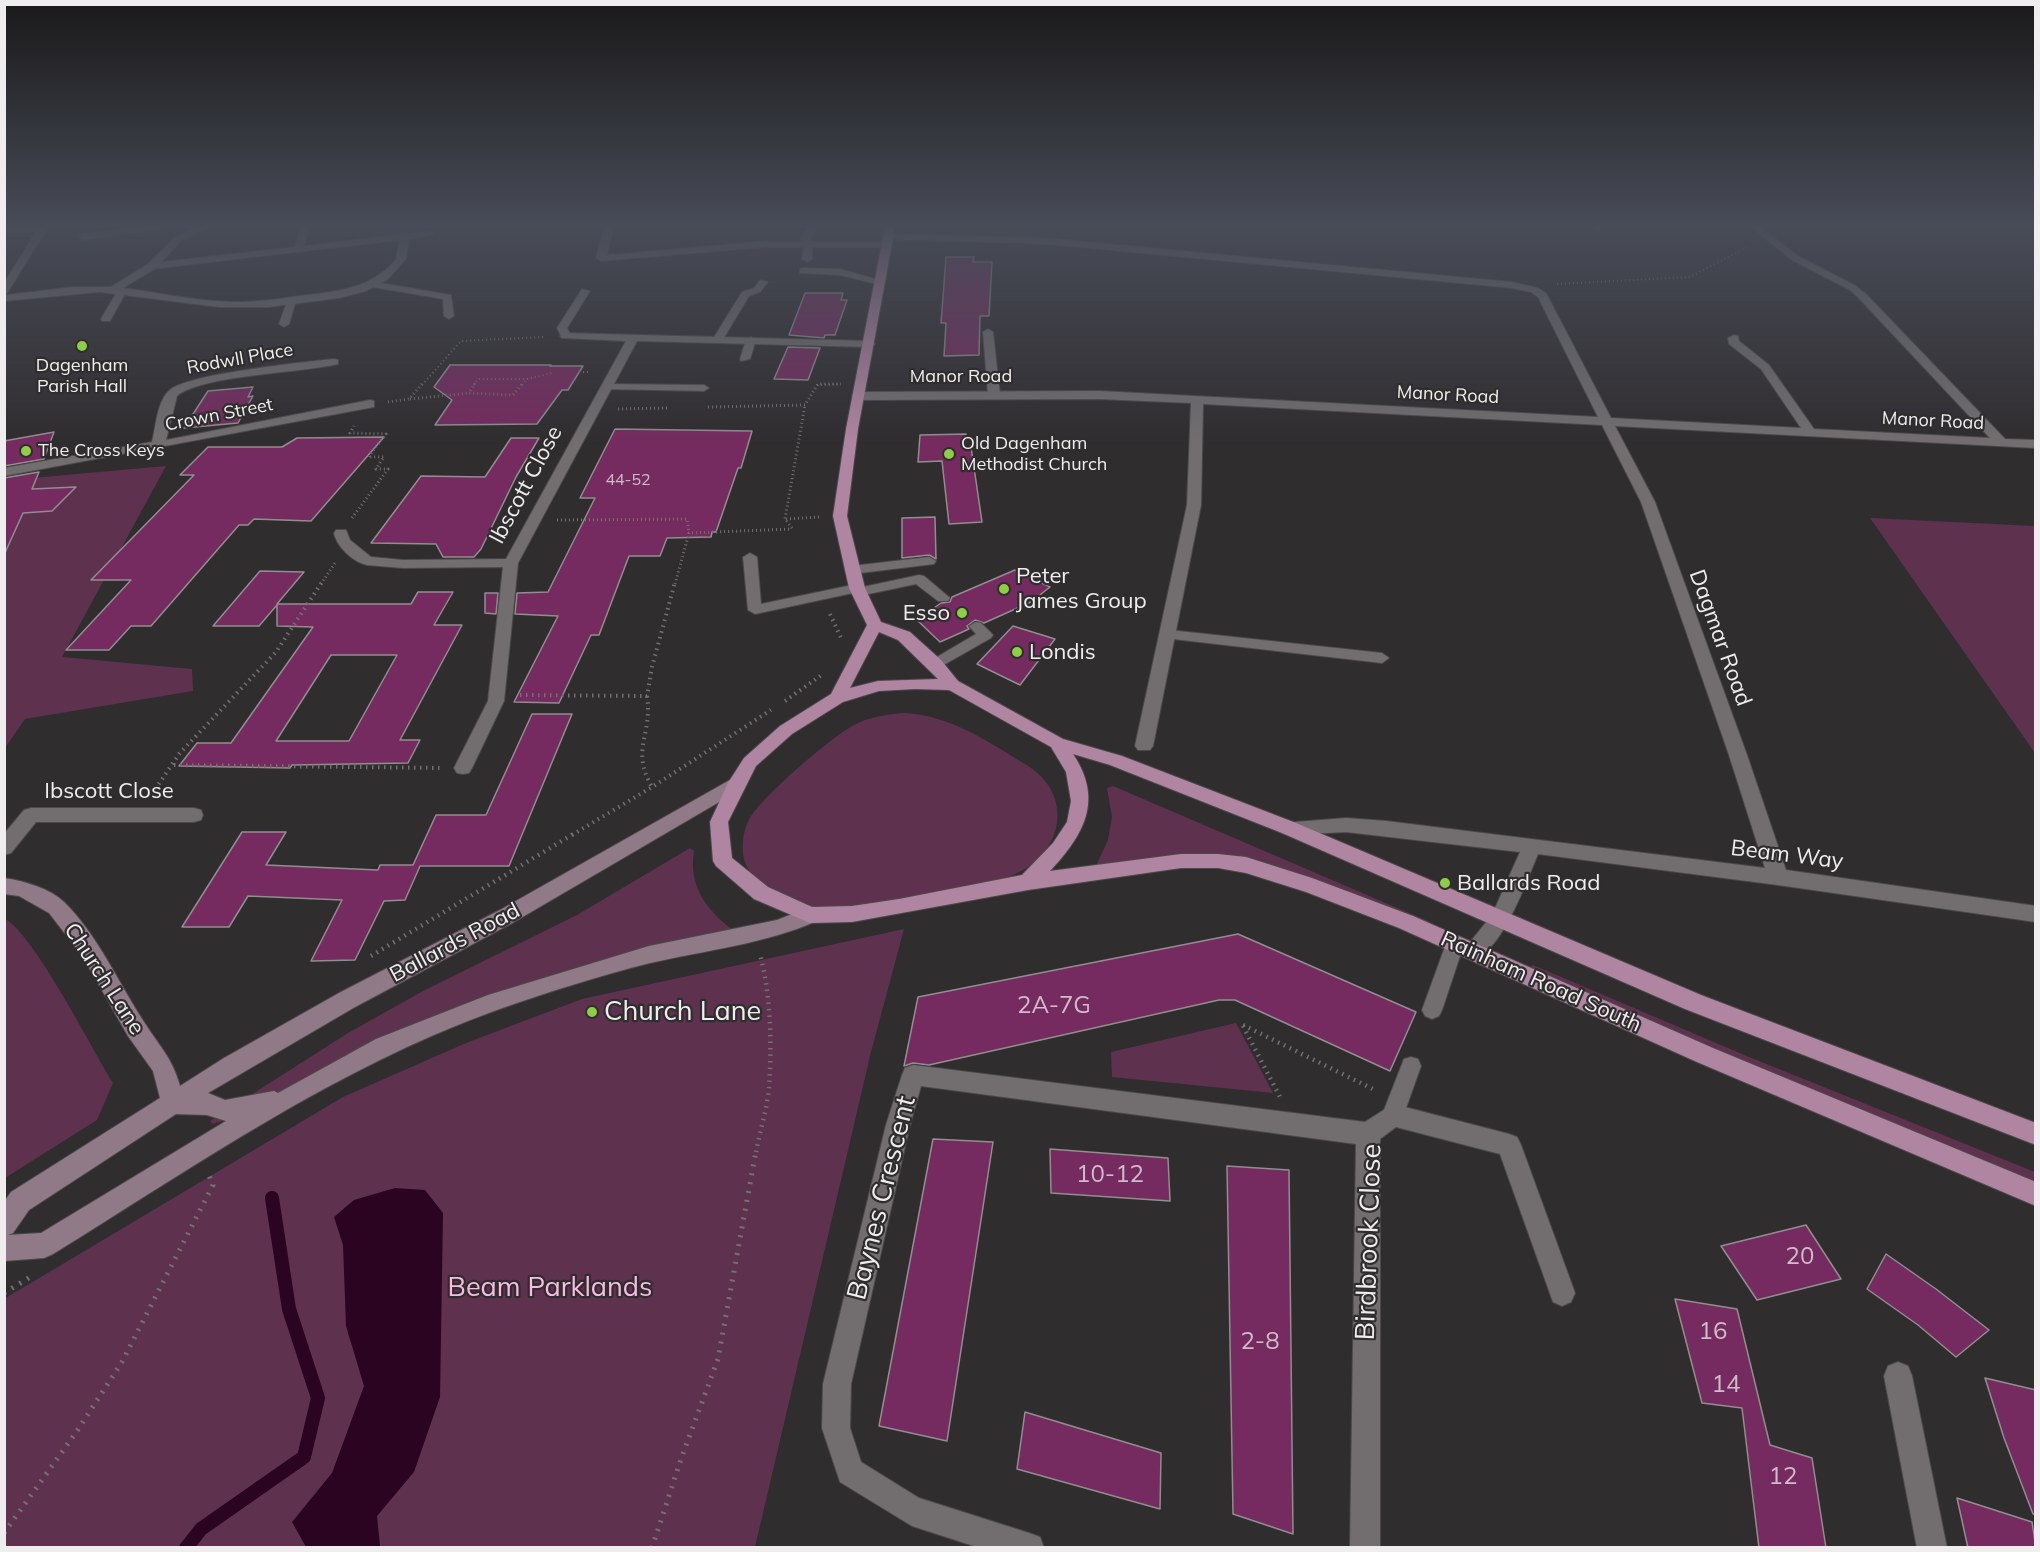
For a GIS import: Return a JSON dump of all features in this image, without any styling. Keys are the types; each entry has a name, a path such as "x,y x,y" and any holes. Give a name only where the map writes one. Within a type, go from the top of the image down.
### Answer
{"main road":[{"path":"878,299 859,390 840,516 858,590 875,625 904,636 935,664 952,686"},
{"path":"837,698 875,625"},
{"path":"810,915 760,893 723,861 719,822 737,783 750,762 786,730 837,698 878,686 915,684 952,686"},
{"name":"Rainham Road South","path":"952,686 1057,743 1116,760 1288,828 1693,1002 2036,1134"},
{"path":"1028,882 1060,848 1076,823 1080,801 1075,771 1057,743"},
{"name":"Ballards Road","path":"4,1224 20,1201 232,1065 337,1006 507,916 737,783"},
{"name":"Rainham Road South","path":"810,915 852,914 1028,882 1181,861 1218,861 1246,865 1312,886 1464,947 1705,1055 2036,1194"},
{"name":"Church Lane","path":"4,886 23,889 56,907 90,951 136,1029 163,1067 173,1103"},
{"path":"4,1248 44,1245 243,1124 384,1046 488,1004 574,976 649,955 780,928 810,915"},
{"path":"173,1103 208,1104 224,1111 288,1100"}],"street":[{"path":"184,299 255,305 304,299"},
{"name":"Dagmar Road","path":"1544,299 1648,502 1738,755 1778,877"},
{"path":"1865,299 2001,442"},
{"path":"566,336 869,344"},
{"name":"Ibscott Close","path":"463,768 496,701 511,563 633,338"},
{"path":"1734,338 1732,342 1765,367 1810,432"},
{"name":"Rodwll Place","path":"158,445 170,401 174,393 182,388 205,381 334,362"},
{"name":"Manor Road","path":"859,390 994,395 1099,395 2036,444"},
{"path":"1144,746 1194,505 1197,400"},
{"name":"Crown Street","path":"4,472 365,405"},
{"path":"341,533 343,542 367,561 403,564 511,563"},
{"name":"Ibscott Close","path":"4,848 31,815 194,815"},
{"name":"Beam Way","path":"1288,828 1346,825 1386,828 1490,840 1531,848 1778,877 2036,914"},
{"path":"1464,947 1500,920 1531,848"},
{"name":"Baynes Crescent","path":"1029,1548 912,1511 850,1472 836,1428 837,1384 898,1125 913,1075 1368,1134"},
{"name":"Birdbrook Close","path":"1365,1548 1368,1134 1393,1115 1509,1145 1562,1293"},
{"path":"1898,1376 1932,1548"}],"lane":[{"path":"106,319 114,299"},
{"path":"448,299 449,316"},
{"path":"566,336 562,328 580,299"},
{"path":"717,339 742,299"},
{"path":"284,324 291,301"},
{"path":"988,332 994,395"},
{"path":"745,359 751,340"},
{"path":"607,387 704,388"},
{"path":"750,557 755,610 919,579 944,598"},
{"path":"852,570 929,561"},
{"path":"935,664 986,635 976,626"},
{"path":"1168,635 1382,658"},
{"path":"1432,1010 1464,947"},
{"path":"1393,1115 1411,1066"}],"path":[{"path":"409,399 461,341 566,336"},
{"path":"469,393 478,379 527,379 552,373"},
{"path":"341,533 388,469 376,469 384,457 368,457 386,434 350,433 365,405 469,393 513,394 527,379"},
{"path":"689,533 792,529 785,519 805,405 818,384 859,390"},
{"path":"699,408 805,405"},
{"path":"593,410 675,408"},
{"path":"785,519 840,516"},
{"path":"535,520 687,519 689,533 652,667 647,696 650,717 640,754 642,771 652,787"},
{"path":"137,815 179,754 276,652 334,563 358,553"},
{"path":"823,596 844,651"},
{"path":"368,958 652,787 810,685 828,670"},
{"path":"496,701 525,693 647,696"},
{"path":"173,765 463,768"},
{"path":"652,1548 681,1459 718,1359 750,1178 769,1090 770,1026 761,954 749,956"},
{"path":"1283,1101 1243,1026 1379,1093"},
{"path":"197,1176 217,1164"},
{"path":"4,1533 64,1451 122,1362 213,1185 207,1170"},
{"path":"4,1293 35,1274"}],"green space":[{"path":"166,466 62,657 192,669 193,691 25,719 5,748 5,485 32,478"},
{"path":"1870,518 2035,526 2035,753"},
{"path":"902,713 935,718 966,730 1011,755 1039,774 1049,787 1058,814 1056,829 1050,843 1041,856 1028,867 1005,878 980,885 848,911 796,906 783,901 753,875 745,863 743,839 750,818 783,782 843,732 865,720"},
{"path":"1113,786 1430,922 1429,925 1237,862 1096,866 1108,840 1112,817 1107,788"},
{"path":"690,848 694,851 694,876 702,898 716,916 735,932 708,949 506,997 264,1107 213,1124 210,1121 348,1033 423,991 577,915"},
{"path":"5,919 31,946 62,994 113,1083 97,1120 5,1178"},
{"name":"Beam Parklands","path":"904,929 871,1052 755,1547 5,1547 4,1299 343,1097 466,1043 582,999"},
{"path":"1533,965 1749,1057 2035,1172 2035,1195 1526,971"},
{"path":"1236,1023 1273,1093 1112,1077 1111,1052"}],"shaded area":[{"path":"395,1188 425,1190 443,1213 440,1397 414,1472 377,1516 380,1546 306,1547 292,1522 332,1473 364,1386 346,1326 343,1245 334,1217 354,1200"}],"building":[{"path":"803,299 847,300 835,335 825,335 824,338 789,335"},
{"path":"943,299 990,299 989,316 980,316 979,355 944,356 946,323 941,323"},
{"path":"788,347 820,348 808,380 774,379"},
{"path":"450,365 583,366 568,390 562,390 537,424 435,425 452,400 434,387"},
{"path":"253,387 248,397 253,396 238,423 184,428 208,391"},
{"path":"615,429 752,431 741,468 738,468 716,532 712,532 711,537 667,538 660,556 629,556 599,635 591,635 559,703 514,702 558,616 515,614 517,593 548,592 595,498 580,498"},
{"name":"The Cross Keys","path":"54,432 44,459 4,466 4,441"},
{"path":"966,434 965,447 971,447 982,522 949,524 942,461 918,462 920,435"},
{"path":"384,437 311,521 254,519 248,525 239,525 151,626 131,626 109,650 66,650 131,580 91,580 194,475 180,475 208,447 282,447 297,438"},
{"path":"511,438 539,438 516,477 481,549 474,557 443,557 436,544 371,543 421,476 485,477"},
{"path":"39,472 32,489 76,487 52,511 23,513 4,555 4,478"},
{"path":"935,517 936,559 929,555 902,558 902,518"},
{"path":"1015,570 1050,587 1031,602 984,623 975,620 967,626 969,629 940,642 917,620 941,603 950,602 952,597"},
{"path":"260,571 304,572 277,604 411,604 418,592 453,592 434,625 462,625 400,740 420,740 408,763 292,765 290,768 179,766 197,743 231,743 313,627 277,626 277,605 259,626 213,626","holes":["331,655 397,655 349,741 276,741"]},
{"path":"485,593 498,593 496,614 485,613"},
{"name":"Londis","path":"1013,626 1055,639 1020,685 977,664"},
{"path":"532,714 572,714 509,866 420,866 405,900 384,901 355,960 311,961 342,900 248,896 229,927 182,927 242,832 286,832 266,865 378,870 380,865 413,865 436,815 486,815"},
{"path":"1238,934 1416,1012 1390,1071 1235,1000 1219,1000 929,1065 913,1063 904,1066 918,997"},
{"path":"933,1139 993,1142 947,1441 879,1426"},
{"path":"1050,1149 1168,1158 1170,1201 1051,1193"},
{"path":"1227,1166 1289,1170 1293,1534 1233,1514"},
{"path":"1806,1225 1841,1279 1757,1300 1721,1246"},
{"path":"1886,1254 1989,1330 1956,1357 1918,1325 1867,1289"},
{"path":"1675,1299 1737,1309 1770,1445 1812,1458 1826,1548 1759,1548 1742,1408 1702,1403"},
{"path":"1985,1378 2036,1390 2036,1514 2033,1514 2004,1438"},
{"path":"1025,1412 1161,1453 1160,1509 1017,1469"},
{"path":"1957,1498 2032,1522 2036,1548 1968,1548"}],"waterway":[{"path":"186,1548 201,1529 304,1457 318,1398 289,1309 272,1198"}],"place":[{"name":"Dagenham Parish Hall","path":"82,346"},
{"name":"The Cross Keys","path":"26,451"},
{"name":"Old Dagenham Methodist Church","path":"949,454"},
{"name":"Peter James Group","path":"1004,589"},
{"name":"Esso","path":"962,613"},
{"name":"Londis","path":"1017,652"},
{"name":"Ballards Road","path":"1445,883"},
{"name":"Church Lane","path":"592,1012"}]}
